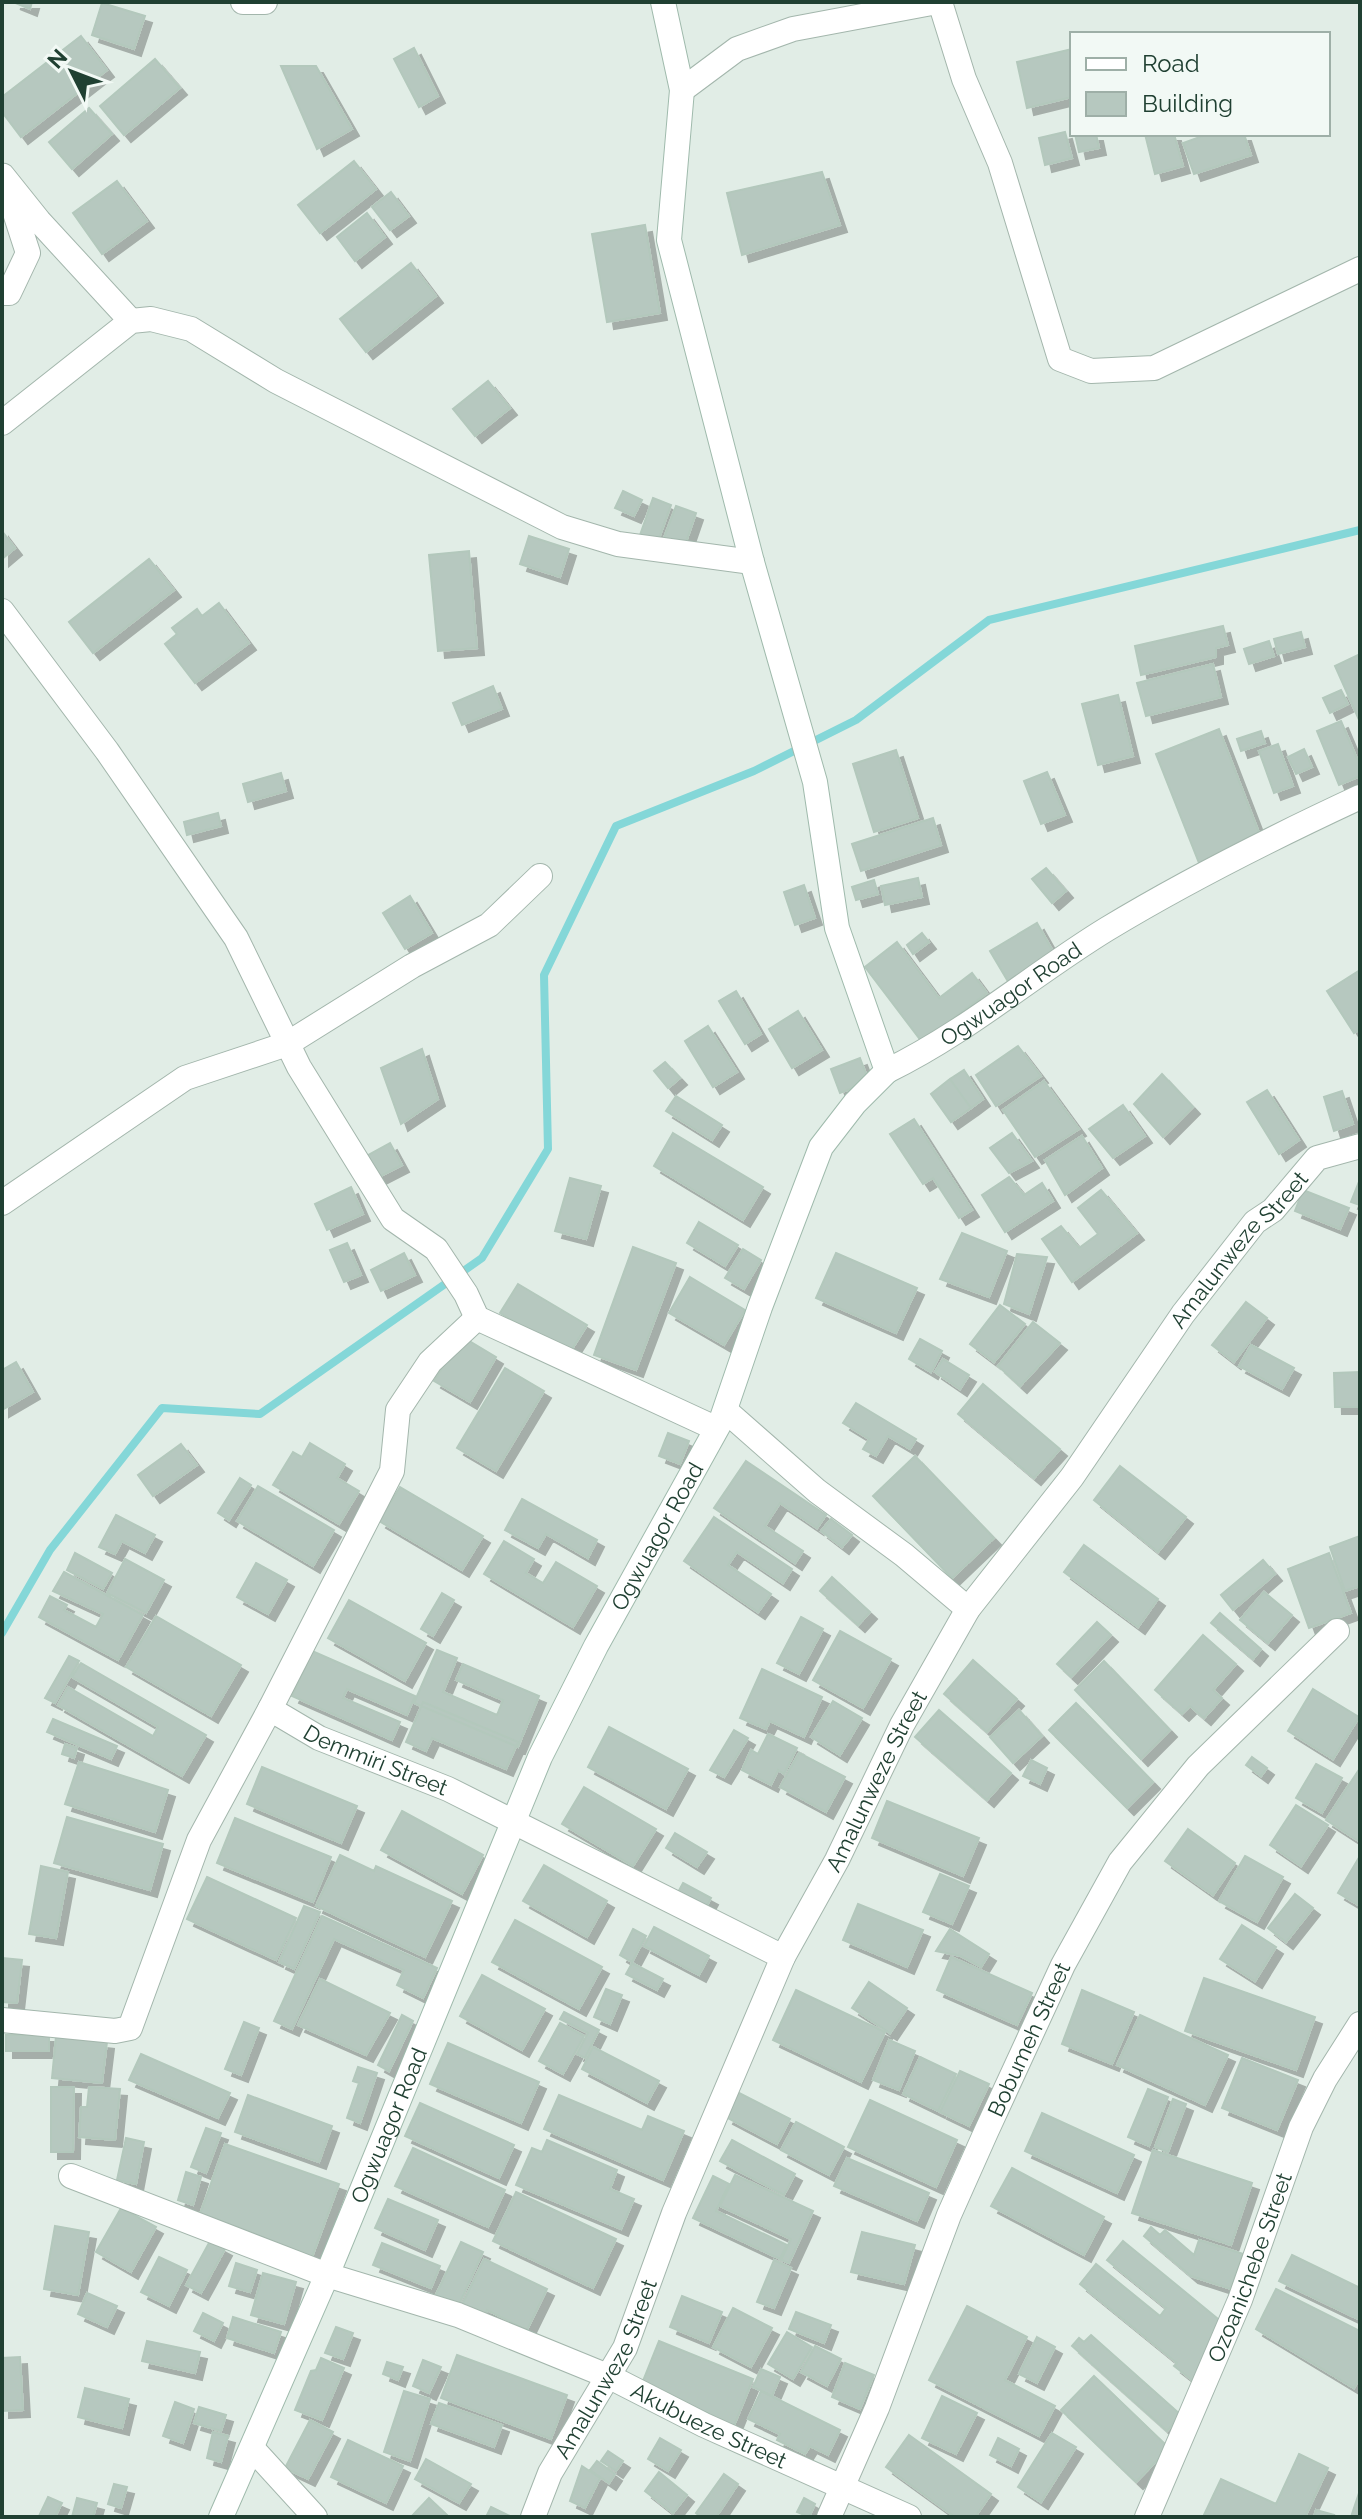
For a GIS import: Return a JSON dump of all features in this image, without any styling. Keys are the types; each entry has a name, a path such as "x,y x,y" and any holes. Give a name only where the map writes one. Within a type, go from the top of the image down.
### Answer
{"street":[{"path":"243,2 265,2"},
{"path":"663,2 682,90 669,240 752,562 815,782 837,928 887,1071"},
{"path":"682,90 737,49 793,29 939,2 964,79 1000,163 1060,359 1091,371 1154,368 1360,269"},
{"path":"2,293 9,293 28,253 3,176 39,221 131,321"},
{"path":"2,423 34,401 131,321 151,319 191,329 276,381 562,527 618,544 752,562"},
{"path":"2,611 107,751 236,938 287,1044 393,1219 436,1249 466,1294 477,1318 720,1420 904,1555 968,1609"},
{"name":"Ogwuagor Road","path":"221,2517 327,2275 512,1822 571,1693 720,1420 821,1147 855,1103 887,1071 930,1050 1106,930 1269,840 1360,797"},
{"path":"2,1203 185,1078 287,1044 412,966 489,925 540,876"},
{"name":"Amalunweze Street","path":"533,2517 550,2473 625,2348 719,2104 783,1957 837,1860 902,1725 968,1609 1072,1477 1175,1325 1255,1222 1273,1210 1303,1170 1317,1158 1360,1146"},
{"path":"2,2020 115,2031 130,2028 199,1840 392,1471 398,1410 430,1362 477,1318"},
{"name":"Bobumeh Street","path":"829,2517 844,2487 949,2215 1063,1965 1120,1862 1198,1766 1337,1631"},
{"name":"Demmiri Street","path":"270,1709 319,1738 448,1789 783,1957"},
{"name":"Ozoanichebe Street","path":"1147,2517 1235,2315 1301,2127 1325,2079 1360,2024"},
{"name":"Akubueze Street","path":"71,2176 327,2275 458,2315 610,2377 704,2425 909,2517"},
{"path":"252,2448 315,2517"}],"building":[{"path":"13,2 32,2 30,9"},
{"path":"102,3 145,16 134,49 92,35"},
{"path":"81,36 107,70 21,137 2,112 2,97"},
{"path":"414,48 438,96 419,107 394,59"},
{"path":"1070,49 1070,97 1027,108 1017,62"},
{"path":"155,59 180,88 124,135 100,106"},
{"path":"281,66 316,66 352,129 317,149"},
{"path":"89,108 112,134 72,169 49,142"},
{"path":"1065,132 1072,158 1045,165 1039,138"},
{"path":"1075,136 1096,136 1099,148 1079,152"},
{"path":"1146,136 1175,136 1183,166 1155,174"},
{"path":"1202,136 1245,136 1251,155 1194,174 1183,143"},
{"path":"354,161 376,189 320,233 298,205"},
{"path":"822,172 840,225 742,255 727,193"},
{"path":"117,181 147,221 102,254 73,213"},
{"path":"391,192 409,216 390,230 372,207"},
{"path":"367,213 385,237 355,261 337,237"},
{"path":"645,225 660,313 607,322 592,234"},
{"path":"411,263 436,296 366,352 340,319"},
{"path":"488,381 510,408 475,436 453,409"},
{"path":"623,491 642,500 634,516 615,508"},
{"path":"653,498 671,505 658,541 640,535"},
{"path":"676,506 696,513 685,545 664,538"},
{"path":"2,531 15,548 2,559"},
{"path":"529,536 569,549 560,577 520,564"},
{"path":"469,551 477,648 438,651 429,555"},
{"path":"149,559 174,590 93,653 69,622"},
{"path":"219,603 249,643 195,683 165,644 177,634 172,628 197,609 202,616"},
{"path":"1223,626 1228,645 1216,648 1216,657 1141,675 1135,646"},
{"path":"1301,632 1305,647 1278,654 1274,639"},
{"path":"1269,641 1274,656 1249,664 1244,649"},
{"path":"1360,654 1360,722 1335,666"},
{"path":"1213,664 1221,697 1146,716 1137,683"},
{"path":"493,686 502,709 462,725 453,703"},
{"path":"1341,690 1348,704 1330,713 1323,698"},
{"path":"1118,695 1133,756 1098,765 1082,704"},
{"path":"1341,721 1357,759 1360,758 1360,776 1339,785 1317,731"},
{"path":"1219,729 1261,838 1199,863 1156,754"},
{"path":"1261,731 1265,743 1241,751 1237,739"},
{"path":"1278,744 1293,786 1274,793 1259,751"},
{"path":"1304,749 1312,767 1296,774 1288,757"},
{"path":"896,750 918,818 874,832 853,764"},
{"path":"1047,772 1065,815 1041,824 1024,781"},
{"path":"281,773 286,791 248,802 243,784"},
{"path":"218,813 221,826 187,835 184,822"},
{"path":"933,818 941,845 861,871 852,844"},
{"path":"1046,868 1066,891 1052,903 1032,879"},
{"path":"918,878 922,897 885,905 881,886"},
{"path":"874,880 878,894 856,900 852,887"},
{"path":"804,885 815,918 795,925 784,892"},
{"path":"410,896 432,933 405,949 383,913"},
{"path":"1037,923 1055,955 1009,983 990,951"},
{"path":"922,933 929,942 913,954 907,945"},
{"path":"897,942 939,998 972,973 987,993 922,1042 865,967"},
{"path":"1360,970 1360,1029 1354,1033 1327,991"},
{"path":"736,991 761,1034 745,1044 719,1001"},
{"path":"798,1011 822,1050 792,1068 769,1029"},
{"path":"708,1026 737,1072 713,1087 685,1041"},
{"path":"1018,1046 1041,1076 996,1106 976,1075"},
{"path":"422,1049 438,1099 401,1124 381,1068"},
{"path":"860,1058 869,1082 840,1093 831,1069"},
{"path":"665,1062 680,1078 668,1088 654,1071"},
{"path":"964,1070 983,1099 971,1108 950,1079"},
{"path":"1162,1074 1193,1107 1163,1137 1134,1104"},
{"path":"950,1079 971,1108 951,1122 931,1094"},
{"path":"1044,1081 1079,1129 1035,1157 1003,1110"},
{"path":"1267,1090 1299,1140 1279,1154 1247,1102"},
{"path":"1342,1091 1353,1124 1334,1131 1324,1097"},
{"path":"676,1096 722,1125 712,1140 666,1111"},
{"path":"1123,1105 1145,1136 1113,1158 1089,1129"},
{"path":"914,1119 972,1210 959,1218 933,1178 923,1184 890,1134"},
{"path":"673,1133 763,1187 743,1220 654,1166"},
{"path":"1012,1133 1032,1161 1009,1173 990,1148"},
{"path":"1082,1136 1102,1168 1065,1195 1045,1160"},
{"path":"390,1143 402,1165 375,1179 363,1158"},
{"path":"1009,1177 1024,1195 1042,1183 1053,1201 1005,1232 982,1195"},
{"path":"570,1178 601,1186 586,1239 555,1231"},
{"path":"1360,1179 1360,1205 1351,1202"},
{"path":"351,1187 363,1214 327,1230 315,1204"},
{"path":"1101,1190 1137,1233 1072,1282 1042,1239 1061,1226 1079,1248 1098,1234 1078,1208"},
{"path":"1303,1190 1349,1208 1340,1229 1295,1211"},
{"path":"699,1222 738,1245 725,1266 687,1243"},
{"path":"962,1233 1007,1251 989,1297 940,1279"},
{"path":"347,1243 361,1275 344,1282 330,1250"},
{"path":"633,1247 676,1263 636,1370 594,1355"},
{"path":"743,1249 761,1260 744,1289 725,1278"},
{"path":"404,1253 415,1275 381,1291 371,1270"},
{"path":"836,1253 917,1288 896,1333 816,1298"},
{"path":"1017,1254 1047,1257 1029,1314 1004,1304"},
{"path":"690,1277 745,1310 724,1345 669,1313"},
{"path":"518,1284 587,1325 569,1354 500,1313"},
{"path":"1246,1302 1267,1318 1234,1362 1212,1345"},
{"path":"1000,1305 1025,1324 994,1362 970,1344"},
{"path":"1033,1322 1060,1343 1020,1386 998,1366"},
{"path":"461,1336 496,1357 470,1402 434,1381"},
{"path":"920,1339 942,1351 931,1372 909,1359"},
{"path":"1251,1345 1294,1368 1282,1389 1239,1366"},
{"path":"943,1359 969,1375 960,1389 935,1372"},
{"path":"16,1362 33,1392 2,1410 2,1370"},
{"path":"505,1368 544,1391 496,1471 457,1448"},
{"path":"1360,1372 1360,1407 1335,1407 1334,1373"},
{"path":"983,1384 1060,1449 1034,1478 958,1414"},
{"path":"856,1403 916,1439 910,1449 888,1436 876,1456 863,1449 869,1439 843,1423"},
{"path":"668,1433 689,1441 680,1464 659,1456"},
{"path":"310,1443 345,1464 337,1478 359,1491 339,1524 273,1485 293,1452 302,1457"},
{"path":"181,1444 197,1465 153,1496 138,1475"},
{"path":"915,1456 994,1538 952,1578 873,1496"},
{"path":"746,1461 826,1515 817,1528 780,1503 765,1526 803,1551 795,1563 714,1508"},
{"path":"1120,1466 1186,1517 1158,1552 1094,1500"},
{"path":"240,1478 251,1485 229,1520 218,1513"},
{"path":"258,1486 334,1530 313,1566 237,1521"},
{"path":"400,1487 483,1536 462,1570 379,1521"},
{"path":"522,1499 597,1540 588,1558 546,1534 538,1548 505,1530"},
{"path":"116,1515 155,1535 145,1553 122,1541 115,1554 99,1547"},
{"path":"714,1517 792,1569 783,1583 737,1552 728,1565 771,1594 758,1612 684,1561"},
{"path":"831,1519 852,1535 842,1547 821,1531"},
{"path":"1360,1536 1360,1586 1345,1591 1330,1547"},
{"path":"504,1541 534,1559 526,1573 543,1583 556,1562 597,1586 573,1627 484,1574"},
{"path":"1084,1545 1158,1599 1138,1627 1064,1572"},
{"path":"75,1553 112,1573 103,1589 67,1570"},
{"path":"1329,1553 1351,1613 1309,1628 1288,1569"},
{"path":"125,1559 164,1580 146,1613 107,1593"},
{"path":"1263,1560 1275,1574 1233,1610 1221,1595"},
{"path":"256,1563 287,1580 268,1614 237,1597"},
{"path":"64,1572 143,1615 118,1660 39,1617 50,1596 67,1605 64,1610 96,1627 103,1614 53,1591"},
{"path":"832,1577 870,1612 858,1625 820,1591"},
{"path":"1264,1592 1292,1615 1268,1643 1240,1620"},
{"path":"442,1593 454,1600 433,1636 421,1629"},
{"path":"349,1600 426,1643 405,1681 328,1638"},
{"path":"1220,1613 1261,1649 1253,1659 1211,1623"},
{"path":"156,1616 241,1665 211,1716 126,1667"},
{"path":"801,1617 823,1629 799,1674 777,1663"},
{"path":"1097,1622 1111,1635 1071,1677 1057,1664"},
{"path":"840,1631 891,1659 863,1708 813,1680"},
{"path":"1203,1635 1236,1664 1213,1690 1222,1698 1204,1718 1190,1706 1182,1714 1155,1690"},
{"path":"437,1650 457,1658 443,1692 497,1715 503,1700 456,1680 463,1664 539,1696 518,1747 414,1703"},
{"path":"312,1651 415,1696 407,1715 347,1689 343,1698 400,1722 392,1740 292,1696"},
{"path":"69,1656 79,1661 55,1703 45,1698"},
{"path":"973,1660 1017,1699 987,1732 944,1694"},
{"path":"1104,1661 1170,1730 1141,1759 1075,1690"},
{"path":"81,1663 206,1735 182,1776 58,1705 68,1687 153,1736 158,1727 72,1677"},
{"path":"762,1669 822,1697 804,1737 770,1721 766,1729 740,1718"},
{"path":"1313,1689 1359,1717 1333,1759 1288,1731"},
{"path":"833,1701 862,1718 840,1755 811,1737"},
{"path":"423,1702 518,1742 506,1769 432,1738 426,1751 406,1742"},
{"path":"1076,1703 1153,1782 1127,1808 1049,1730"},
{"path":"939,1710 1011,1773 987,1800 915,1737"},
{"path":"1019,1710 1042,1736 1013,1763 990,1737"},
{"path":"53,1719 117,1746 111,1759 47,1732"},
{"path":"609,1727 688,1769 666,1809 588,1767"},
{"path":"734,1730 748,1738 724,1777 710,1770"},
{"path":"768,1734 797,1748 784,1774 778,1770 771,1785 742,1770 751,1750 758,1754"},
{"path":"65,1744 77,1748 74,1758 62,1754"},
{"path":"799,1753 845,1777 826,1812 780,1787"},
{"path":"1252,1757 1267,1768 1261,1776 1246,1765"},
{"path":"1031,1760 1047,1768 1040,1784 1023,1776"},
{"path":"79,1762 168,1790 155,1832 65,1804"},
{"path":"1316,1764 1342,1778 1322,1813 1296,1798"},
{"path":"262,1767 357,1806 341,1843 247,1804"},
{"path":"1360,1768 1360,1842 1326,1820"},
{"path":"584,1787 656,1829 633,1866 562,1824"},
{"path":"887,1801 979,1838 963,1876 872,1838"},
{"path":"1296,1805 1328,1825 1301,1866 1270,1845"},
{"path":"402,1811 483,1855 462,1894 381,1850"},
{"path":"67,1817 163,1844 150,1890 54,1863"},
{"path":"235,1818 331,1857 313,1902 217,1863"},
{"path":"1188,1829 1235,1863 1213,1895 1165,1861"},
{"path":"675,1833 707,1852 697,1867 666,1848"},
{"path":"340,1855 374,1871 376,1866 452,1901 425,1957 316,1906"},
{"path":"1245,1856 1283,1877 1257,1922 1219,1901"},
{"path":"1360,1856 1360,1906 1338,1893"},
{"path":"544,1865 607,1901 587,1937 523,1901"},
{"path":"41,1866 68,1872 56,1938 29,1934"},
{"path":"940,1874 969,1886 952,1924 923,1912"},
{"path":"207,1877 296,1918 276,1960 187,1919"},
{"path":"683,1883 711,1898 704,1911 676,1896"},
{"path":"1295,1894 1313,1908 1286,1942 1268,1928"},
{"path":"858,1904 923,1930 907,1967 843,1940"},
{"path":"304,1906 320,1912 294,1969 279,1962"},
{"path":"322,1916 437,1968 423,1998 397,1985 404,1970 334,1939 292,2029 274,2021"},
{"path":"515,1920 602,1967 579,2009 492,1962"},
{"path":"1242,1925 1276,1947 1255,1981 1220,1959"},
{"path":"654,1927 709,1956 699,1975 644,1946"},
{"path":"633,1929 646,1936 632,1962 620,1955"},
{"path":"950,1929 989,1954 981,1967 961,1956 936,1951"},
{"path":"951,1957 1032,1993 1017,2025 937,1990"},
{"path":"2,1958 22,1960 17,2003 2,2002"},
{"path":"632,1963 663,1979 657,1990 626,1974"},
{"path":"482,1975 545,2009 522,2050 460,2016"},
{"path":"1204,1978 1315,2017 1296,2070 1185,2031"},
{"path":"320,1979 390,2013 366,2055 298,2025"},
{"path":"869,1982 907,2008 890,2033 852,2008"},
{"path":"606,1989 622,1995 610,2024 594,2017"},
{"path":"796,1990 885,2032 861,2082 773,2040"},
{"path":"1082,1990 1134,2012 1112,2064 1062,2044"},
{"path":"564,2012 599,2030 585,2058 577,2054 588,2033 560,2019"},
{"path":"402,2015 413,2021 389,2071 378,2065"},
{"path":"1140,2015 1228,2055 1205,2105 1117,2065"},
{"path":"244,2022 259,2028 241,2075 225,2069"},
{"path":"560,2023 584,2036 563,2074 539,2061"},
{"path":"6,2035 49,2035 49,2051 6,2051"},
{"path":"56,2036 107,2042 102,2083 52,2078"},
{"path":"889,2040 915,2051 899,2090 873,2080"},
{"path":"448,2043 539,2082 521,2123 430,2084"},
{"path":"593,2047 659,2081 647,2103 582,2069"},
{"path":"141,2054 230,2093 218,2118 129,2080"},
{"path":"920,2057 956,2074 938,2111 903,2094"},
{"path":"1242,2058 1298,2080 1277,2130 1222,2108"},
{"path":"358,2067 377,2073 360,2123 347,2118 359,2083 353,2081"},
{"path":"960,2071 989,2084 969,2126 940,2112"},
{"path":"51,2087 74,2087 73,2152 51,2152"},
{"path":"89,2087 120,2089 115,2140 79,2137 81,2107 87,2107"},
{"path":"1148,2089 1168,2097 1149,2146 1128,2137"},
{"path":"739,2093 790,2119 777,2144 726,2117"},
{"path":"248,2095 332,2126 319,2162 235,2132"},
{"path":"559,2095 642,2130 648,2116 684,2131 663,2180 544,2129"},
{"path":"1173,2099 1186,2104 1168,2152 1155,2147"},
{"path":"870,2100 957,2140 936,2187 848,2147"},
{"path":"420,2103 514,2145 499,2178 405,2136"},
{"path":"1042,2113 1134,2155 1117,2193 1025,2151"},
{"path":"796,2122 844,2147 829,2175 781,2150"},
{"path":"206,2128 221,2133 206,2173 191,2167"},
{"path":"126,2138 144,2142 136,2184 117,2180"},
{"path":"547,2140 617,2170 610,2189 634,2199 621,2229 516,2185 532,2148 542,2152"},
{"path":"732,2140 795,2174 784,2195 720,2161"},
{"path":"225,2144 339,2184 312,2257 199,2217"},
{"path":"413,2148 505,2190 488,2227 395,2186"},
{"path":"1153,2150 1252,2183 1231,2245 1132,2213"},
{"path":"847,2158 929,2193 917,2221 834,2186"},
{"path":"1012,2168 1104,2217 1084,2255 991,2206"},
{"path":"186,2172 201,2177 193,2205 178,2200"},
{"path":"735,2175 813,2211 789,2263 781,2260 791,2239 720,2206"},
{"path":"713,2176 729,2184 716,2211 787,2245 780,2259 693,2218"},
{"path":"516,2192 616,2239 593,2288 493,2241"},
{"path":"388,2199 438,2220 425,2250 375,2228"},
{"path":"121,2208 156,2227 131,2272 96,2252"},
{"path":"55,2226 89,2232 78,2295 44,2289"},
{"path":"1151,2227 1160,2235 1165,2230 1194,2255 1199,2240 1243,2254 1231,2289 1191,2276 1144,2236"},
{"path":"862,2232 915,2245 904,2284 851,2272"},
{"path":"210,2241 225,2249 201,2293 186,2285"},
{"path":"1123,2241 1223,2323 1197,2384 1174,2366 1177,2363 1080,2284 1096,2264 1160,2316 1166,2308 1107,2260"},
{"path":"461,2242 483,2252 456,2311 433,2301"},
{"path":"382,2243 440,2266 431,2288 373,2265"},
{"path":"1292,2255 1360,2288 1360,2320 1279,2281"},
{"path":"159,2257 187,2270 169,2306 141,2292"},
{"path":"484,2259 547,2289 527,2330 487,2310 484,2317 461,2307"},
{"path":"774,2260 791,2268 774,2308 757,2302"},
{"path":"236,2263 257,2270 250,2292 229,2286"},
{"path":"263,2273 296,2282 284,2324 251,2315"},
{"path":"1276,2289 1360,2331 1360,2377 1354,2388 1256,2329"},
{"path":"87,2293 117,2306 107,2327 78,2314"},
{"path":"682,2296 722,2312 709,2343 670,2327"},
{"path":"967,2306 1027,2337 1005,2380 1055,2406 1039,2436 929,2380"},
{"path":"733,2308 772,2328 751,2367 713,2347"},
{"path":"796,2312 831,2325 824,2343 789,2329"},
{"path":"203,2313 223,2323 214,2341 194,2331"},
{"path":"233,2317 281,2332 274,2353 227,2338"},
{"path":"336,2327 353,2333 343,2359 325,2353"},
{"path":"787,2332 812,2347 793,2379 768,2364"},
{"path":"1091,2335 1181,2415 1167,2431 1072,2346 1079,2338 1084,2342"},
{"path":"1037,2337 1055,2347 1037,2383 1019,2374"},
{"path":"147,2341 200,2352 195,2373 142,2361"},
{"path":"659,2341 753,2379 731,2433 710,2425 714,2416 641,2386"},
{"path":"815,2346 841,2359 827,2386 801,2372"},
{"path":"457,2355 567,2395 551,2439 441,2398"},
{"path":"20,2357 23,2410 2,2411 2,2358"},
{"path":"321,2358 344,2368 322,2420 295,2410 311,2371 316,2370"},
{"path":"423,2360 441,2367 429,2393 413,2386"},
{"path":"387,2362 403,2367 398,2380 383,2374"},
{"path":"845,2363 874,2375 860,2409 832,2397"},
{"path":"761,2369 780,2377 772,2396 753,2387"},
{"path":"1094,2376 1169,2448 1136,2482 1061,2410"},
{"path":"85,2388 129,2399 122,2428 78,2417"},
{"path":"404,2391 430,2399 410,2461 384,2452"},
{"path":"761,2391 840,2430 828,2455 810,2446 805,2454 777,2440 780,2434 748,2419"},
{"path":"942,2396 977,2413 956,2454 922,2438"},
{"path":"175,2402 194,2409 183,2443 163,2436"},
{"path":"439,2403 502,2425 494,2447 431,2424"},
{"path":"199,2407 226,2415 221,2431 194,2423"},
{"path":"310,2420 333,2432 308,2479 285,2468"},
{"path":"213,2432 228,2436 221,2462 207,2458"},
{"path":"1052,2433 1076,2447 1041,2502 1018,2487"},
{"path":"909,2435 991,2494 975,2517 955,2517 886,2467"},
{"path":"660,2438 681,2450 668,2471 648,2459"},
{"path":"998,2438 1019,2449 1011,2466 990,2455"},
{"path":"348,2440 403,2466 386,2503 331,2477"},
{"path":"608,2451 623,2461 616,2471 601,2461"},
{"path":"1299,2454 1328,2468 1305,2517 1203,2517 1221,2479 1276,2504"},
{"path":"426,2459 471,2484 459,2503 415,2479"},
{"path":"597,2461 615,2474 609,2483 590,2470"},
{"path":"582,2466 600,2478 585,2508 570,2501"},
{"path":"659,2472 687,2495 673,2513 645,2491"},
{"path":"724,2474 738,2484 716,2517 701,2517 696,2513"},
{"path":"114,2484 127,2487 121,2508 108,2504"},
{"path":"1360,2490 1360,2517 1351,2517"},
{"path":"48,2497 62,2503 55,2517 39,2516"},
{"path":"77,2498 97,2503 93,2517 72,2517"},
{"path":"429,2498 449,2517 411,2517"},
{"path":"804,2498 815,2504 809,2517 797,2512"},
{"path":"491,2507 512,2517 486,2517"},
{"path":"1316,2510 1334,2515 1314,2517"}],"waterway":[{"path":"2,1633 50,1550 162,1408 260,1414 482,1258 548,1149 544,975 616,826 754,771 856,720 989,620 1360,530"}]}
